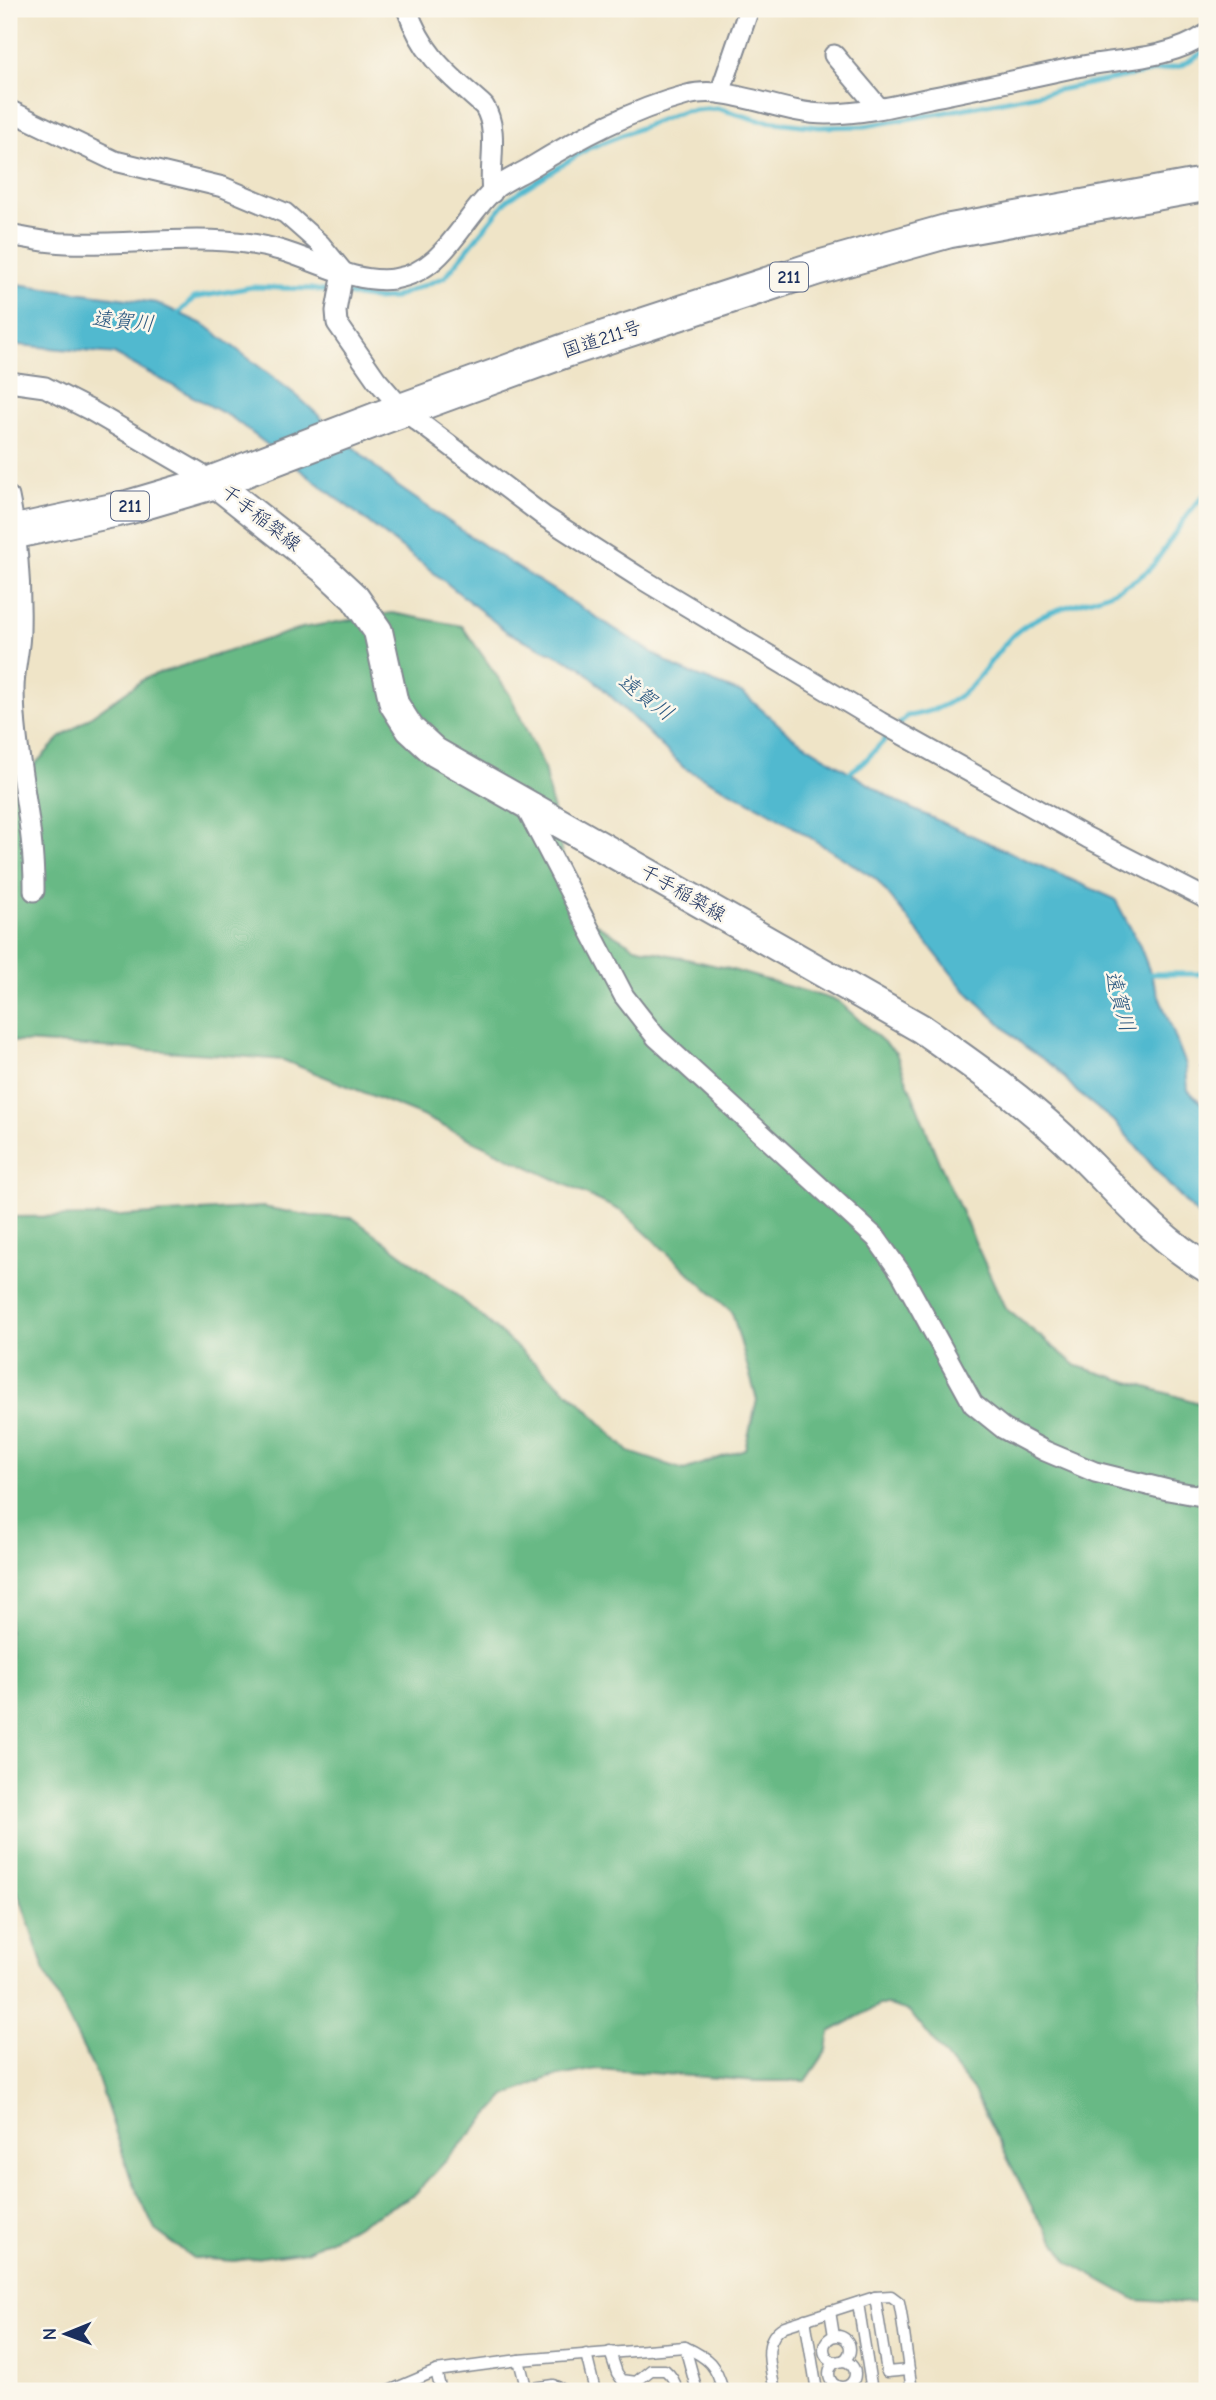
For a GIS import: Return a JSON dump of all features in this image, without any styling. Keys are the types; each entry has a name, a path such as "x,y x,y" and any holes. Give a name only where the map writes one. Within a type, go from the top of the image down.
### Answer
{"highway":[{"name":"国道211号","path":"13,533 130,507 214,482 393,413 607,337 817,268 961,228 1207,184"}],"main road":[{"name":"千手稲築線","path":"214,482 324,569 355,598 378,631 394,704 410,729 435,752 922,1029 995,1079 1061,1136 1145,1220 1207,1268"}],"street":[{"path":"407,9 425,50 490,116 492,193"},
{"path":"720,93 749,9"},
{"path":"9,235 63,243 214,240 280,250 343,272 378,280 398,278 418,272 435,260 497,188 571,143 614,122 688,95 720,93 782,108 825,114 879,108 1080,66 1166,54 1194,43 1207,34"},
{"path":"834,55 879,108"},
{"path":"9,110 115,161 223,187 285,214 320,244 343,272"},
{"path":"343,272 335,311 337,323 376,379 393,413 636,576 880,722 1088,838 1207,899"},
{"path":"9,382 44,387 90,410 214,482"},
{"path":"9,497 20,632 11,688 34,860 34,891"},
{"path":"523,802 624,996 656,1037 876,1238 901,1273 973,1404 1004,1429 1045,1451 1095,1472 1207,1497"}],"lane":[{"path":"775,2391 769,2355 770,2341 775,2331 875,2297 891,2296 899,2302 912,2391"},
{"path":"875,2297 887,2372 909,2370"},
{"path":"858,2303 872,2391"},
{"path":"830,2312 834,2336"},
{"path":"805,2319 817,2391"},
{"path":"834,2336 827,2341 825,2353 830,2360 839,2361 847,2362 854,2372 853,2380 844,2389 835,2385 828,2374 831,2366 839,2361 846,2358 850,2346 842,2337 834,2336"},
{"path":"685,2347 695,2391"},
{"path":"389,2391 436,2371 586,2354 685,2347 705,2357 718,2373 723,2391"},
{"path":"610,2352 622,2380 636,2382 651,2370 665,2370 674,2381 674,2391"},
{"path":"586,2354 595,2391"},
{"path":"519,2361 527,2390 553,2385 566,2391"},
{"path":"436,2371 441,2391"}],"path":[{"path":"1200,1064 1207,1069"}],"green space":[{"path":"392,613 462,626 510,695 544,768 565,868 593,922 635,947 726,968 838,1001 896,1053 939,1162 1005,1308 1077,1366 1207,1407 1207,2301 1179,2303 1136,2300 1070,2263 1034,2211 973,2090 909,2011 888,2005 879,2005 830,2032 827,2050 806,2081 758,2081 597,2069 548,2078 506,2096 415,2194 306,2251 234,2261 193,2258 155,2230 131,2179 97,2076 45,1972 21,1900 9,1878 9,1217 121,1216 263,1207 311,1216 353,1218 459,1297 584,1406 629,1452 684,1470 745,1449 757,1400 732,1312 623,1212 420,1115 283,1060 9,1041 9,789 60,738 147,677 302,628"}],"water":[{"name":"遠賀川","path":"9,283 157,303 205,325 296,395 393,483 493,552 677,668 744,694 793,737 901,804 1115,899 1139,944 1186,1065 1188,1090 1207,1109 1207,1225 1117,1124 1077,1092 1057,1069 1024,1046 963,988 876,879 768,811 684,768 580,666 507,632 231,417 114,354 9,344"}],"waterway":[{"path":"345,294 376,299 392,298 445,277 508,199 589,148 683,111 717,108 758,120 819,127 865,126 1180,66 1207,50"},
{"path":"175,317 194,298 252,287 311,289 335,293"},
{"path":"898,726 907,716 938,708 954,700 977,680 1004,645 1026,625 1056,610 1116,590 1146,572 1207,492"},
{"path":"845,776 864,762 891,733"},
{"path":"1144,974 1207,974"}]}
